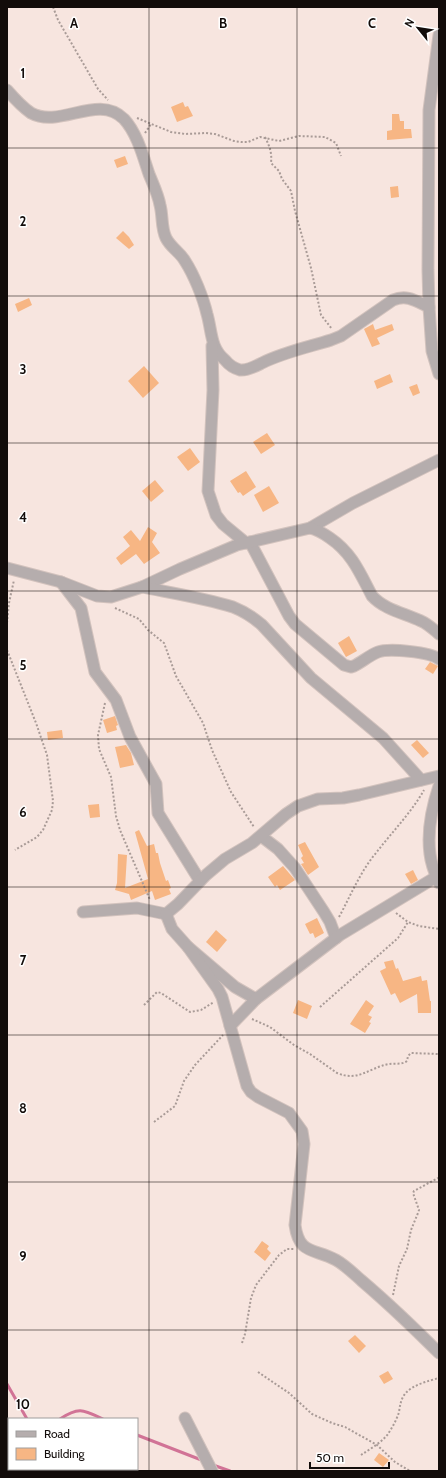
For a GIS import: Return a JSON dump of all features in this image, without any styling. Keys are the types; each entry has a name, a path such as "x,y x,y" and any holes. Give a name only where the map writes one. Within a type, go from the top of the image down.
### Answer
{"street":[{"path":"439,35 429,110 428,307 432,351 437,361 439,374"},
{"path":"7,90 31,113 39,116 52,118 95,110 111,111 122,118 129,125 139,145 159,198 163,229 166,238 171,246 182,255 186,261 207,314 212,343 213,390 208,491 216,515 223,524 248,542 289,616 295,624 344,665 351,667 377,653 387,650 432,655 439,659"},
{"path":"212,343 219,355 232,367 242,370 249,369 268,360 341,336 393,300 400,297 407,297 428,307"},
{"path":"9,568 61,582 97,596 111,597 142,587 237,545 310,528 353,503 439,460"},
{"path":"310,528 321,532 341,546 351,558 372,596 377,601 384,606 421,621 439,634"},
{"path":"61,582 81,608 95,672 116,700 130,737 156,784 158,813 200,881"},
{"path":"142,587 234,608 254,619 262,625 311,678 430,778"},
{"path":"166,914 224,859 261,836 286,814 309,802 318,799 343,798 359,795 430,778"},
{"path":"230,1026 256,999 334,933 438,880 430,834 439,786"},
{"path":"261,836 278,848 295,868 324,912 334,933"},
{"path":"83,912 137,908 166,914"},
{"path":"166,914 172,930 188,947 235,987 256,999"},
{"path":"188,947 218,989 222,998 244,1078 251,1092 289,1113 302,1131 304,1144 295,1225 300,1243 309,1249 337,1260 391,1306 439,1353"},
{"path":"185,1418 212,1471"}],"path":[{"path":"53,7 58,20 98,89 110,102"},
{"path":"137,118 164,130 185,134 214,134 241,142 248,142 265,137 278,141 299,136 325,137 336,143 341,156"},
{"path":"265,137 272,154 270,163 279,171 282,180 290,188 292,193 295,211 311,268 321,315 328,325 341,336"},
{"path":"7,623 9,603 15,576 9,568"},
{"path":"97,596 111,606 138,619 148,630 164,643 176,676 203,723 212,750 231,792 261,836"},
{"path":"7,650 47,755 53,801 52,810 43,830 37,837 15,850"},
{"path":"105,701 98,735 100,750 111,777 116,816 120,830 152,902"},
{"path":"334,933 363,872 375,854 418,801 430,778"},
{"path":"386,907 408,922 419,926 439,929"},
{"path":"320,1007 398,938 408,922"},
{"path":"144,1005 157,992 161,993 190,1012 201,1010 222,998"},
{"path":"242,1015 270,1027 294,1045 341,1075 360,1076 388,1064 403,1063 407,1061 408,1056 411,1053 439,1054"},
{"path":"154,1122 175,1106 184,1081 195,1065 230,1026"},
{"path":"391,1306 399,1266 408,1249 411,1230 419,1210 413,1193 414,1191 438,1178"},
{"path":"242,1343 251,1298 256,1285 283,1251 287,1249 309,1249"},
{"path":"258,1372 289,1393 312,1414 344,1427 377,1445 395,1462 410,1471"},
{"path":"361,1455 377,1445 388,1434 399,1413 400,1404 408,1391 425,1382 439,1378"}],"building":[{"path":"183,102 185,107 188,106 193,116 177,122 171,107"},
{"path":"392,114 399,114 400,121 404,121 404,129 411,129 412,138 387,140 387,131 392,130"},
{"path":"125,156 128,164 117,168 114,160"},
{"path":"398,186 399,197 391,198 390,187"},
{"path":"123,231 134,245 129,249 116,238"},
{"path":"29,298 32,305 18,312 15,304"},
{"path":"373,324 375,330 392,324 394,330 377,338 380,344 372,347 364,329"},
{"path":"144,366 159,383 143,398 128,381"},
{"path":"390,374 393,382 377,389 374,381"},
{"path":"417,384 420,393 413,396 409,387"},
{"path":"267,433 275,445 261,454 253,442"},
{"path":"190,448 200,462 188,471 177,457"},
{"path":"246,471 256,487 243,496 240,492 238,493 230,481"},
{"path":"155,480 164,491 151,502 142,491"},
{"path":"269,486 279,503 263,512 254,495"},
{"path":"148,527 157,533 152,542 160,553 144,564 136,554 121,565 116,558 130,546 123,537 131,530 140,541"},
{"path":"349,636 357,651 346,657 338,643"},
{"path":"430,662 438,666 433,674 425,669"},
{"path":"115,716 118,725 116,726 117,730 107,733 103,720"},
{"path":"62,730 63,738 48,740 47,732"},
{"path":"417,740 429,753 423,758 411,745"},
{"path":"126,745 131,753 134,765 120,768 115,747"},
{"path":"99,804 100,817 90,818 88,805"},
{"path":"139,830 147,846 154,844 166,881 168,880 171,888 169,889 171,894 155,900 152,891 131,900 129,894 115,890 117,883 118,854 127,855 125,888 148,879 135,832"},
{"path":"305,842 319,867 308,875 301,864 304,863 301,858 303,856 298,845"},
{"path":"283,866 295,880 280,890 277,885 275,887 268,877"},
{"path":"413,870 418,880 411,884 405,874"},
{"path":"317,918 324,933 315,938 313,933 310,934 305,924"},
{"path":"216,930 227,940 217,952 206,942"},
{"path":"393,960 403,981 421,976 422,981 427,980 431,1001 431,1013 418,1013 417,994 400,1003 395,993 391,995 380,971 386,968 384,962"},
{"path":"298,1000 312,1006 307,1019 293,1013"},
{"path":"366,1000 374,1006 368,1015 372,1017 369,1022 371,1023 365,1033 350,1024"},
{"path":"262,1241 269,1246 267,1249 271,1253 265,1261 254,1252"},
{"path":"355,1335 366,1346 359,1353 348,1341"},
{"path":"388,1371 393,1379 384,1384 379,1376"},
{"path":"379,1453 389,1460 383,1467 374,1460"}],"waterway":[{"path":"7,1384 26,1418"},
{"path":"62,1418 77,1411 91,1413 101,1418"},
{"path":"138,1435 204,1461"},
{"path":"213,1465 230,1471"}]}
